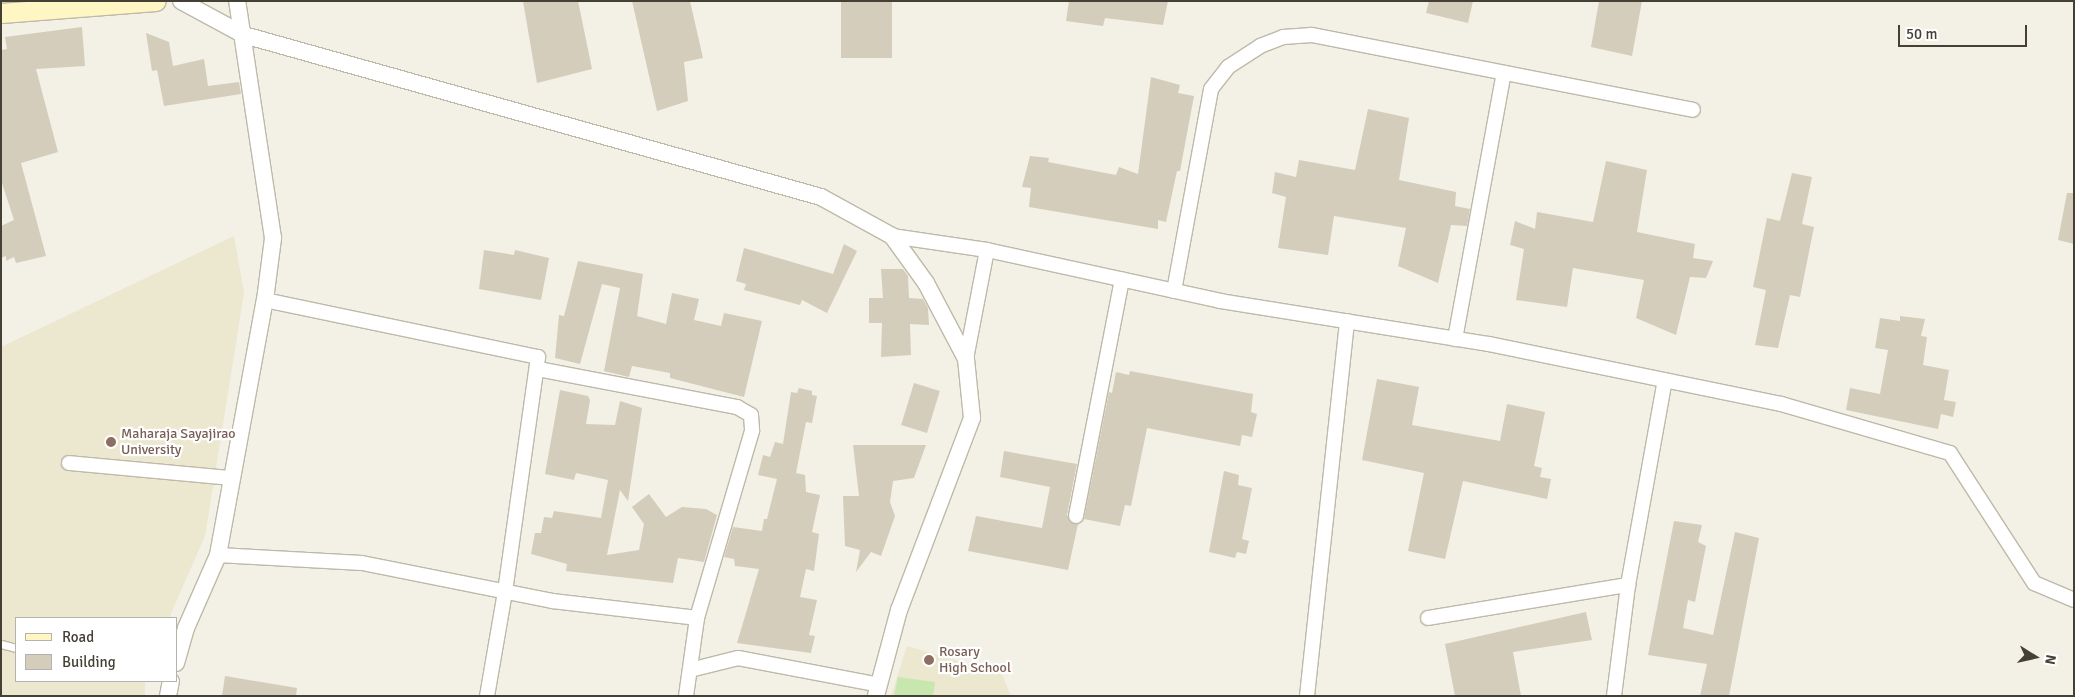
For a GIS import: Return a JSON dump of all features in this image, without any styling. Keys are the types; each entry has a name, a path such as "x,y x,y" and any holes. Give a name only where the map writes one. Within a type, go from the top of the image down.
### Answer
{"main road":[{"path":"1,14 156,1"}],"street":[{"path":"181,1 244,36 439,88 570,129 765,179 821,197 892,236 987,250 1174,290 1454,339 1665,380 1781,404 1950,453 2034,583 2074,600"},
{"path":"178,657 186,628 218,555 230,478 265,300 273,238 244,36 237,1"},
{"path":"1174,290 1204,115 1211,89 1228,67 1283,37 1312,35 1693,110"},
{"path":"1454,339 1504,73"},
{"path":"892,236 926,283 966,359"},
{"path":"690,670 738,658 878,690 899,610 972,418 966,359 987,250"},
{"path":"1076,516 1122,279"},
{"path":"265,300 538,357 538,369 505,592 487,696"},
{"path":"1307,696 1347,321"},
{"path":"538,369 737,407 752,415 752,431 697,618 686,696"},
{"path":"1614,696 1628,585 1665,380"},
{"path":"69,463 230,478"},
{"path":"218,555 362,562 553,601 697,618"},
{"path":"1428,618 1628,585"},
{"path":"168,696 171,682"}],"lane":[{"path":"1,644 15,648"}],"shaded area":[{"name":"Maharaja Sayajirao University","path":"234,236 244,293 205,536 169,617 15,617 15,682 145,682 145,696 1,696 1,347"},
{"name":"Rosary High School","path":"907,646 1002,674 1011,696 891,696"}],"green space":[{"path":"898,677 935,682 933,696 894,696"}],"building":[{"path":"523,1 578,1 592,69 537,83"},
{"path":"632,1 690,1 703,58 684,62 688,101 657,111"},
{"path":"841,1 892,1 892,58 841,58"},
{"path":"1069,1 1168,1 1163,25 1105,18 1103,26 1066,21"},
{"path":"1429,1 1473,1 1468,23 1426,13"},
{"path":"1599,1 1642,1 1632,56 1591,47"},
{"path":"82,27 85,66 36,69 58,152 21,163 46,256 16,263 14,257 6,261 6,256 1,258 1,226 14,220 1,180 1,50 7,49 5,37"},
{"path":"146,33 169,42 173,66 204,59 208,86 239,82 241,94 164,106 157,70 152,71"},
{"path":"1151,77 1180,85 1178,93 1194,96 1180,171 1177,171 1166,222 1158,220 1158,229 1029,207 1031,188 1022,187 1030,156 1049,158 1048,162 1116,175 1119,167 1138,174"},
{"path":"1368,109 1409,118 1399,180 1456,192 1455,206 1470,209 1467,226 1451,225 1438,283 1398,266 1406,228 1334,216 1328,255 1278,248 1286,197 1272,193 1275,172 1296,177 1299,160 1355,170"},
{"path":"1606,161 1647,170 1637,232 1695,244 1693,258 1713,261 1706,278 1690,277 1676,335 1636,318 1644,280 1573,268 1567,307 1516,300 1524,249 1510,245 1515,221 1535,229 1537,212 1593,222"},
{"path":"1792,173 1812,177 1802,224 1814,227 1800,297 1790,295 1778,348 1755,345 1766,290 1753,287 1767,218 1780,221"},
{"path":"2067,193 2074,193 2074,244 2058,240"},
{"path":"844,244 857,251 827,313 802,300 800,305 744,290 746,284 736,281 744,248 833,274"},
{"path":"484,250 514,255 515,250 549,258 541,300 479,289"},
{"path":"578,261 643,274 637,316 666,324 672,293 699,299 694,320 721,326 724,313 762,321 744,397 670,378 670,373 632,366 629,377 604,371 620,288 602,284 580,364 555,358 559,315 564,316"},
{"path":"881,269 903,269 908,276 909,298 923,299 928,308 929,325 910,324 911,355 881,357 882,323 869,323 869,298 883,298"},
{"path":"1900,316 1925,319 1921,336 1927,337 1923,365 1949,370 1944,400 1956,402 1953,417 1941,414 1938,429 1846,410 1850,388 1880,394 1888,350 1875,348 1880,318 1900,321"},
{"path":"1130,371 1253,394 1251,412 1257,414 1252,437 1242,435 1240,446 1147,428 1131,506 1125,505 1120,526 1084,519 1109,392 1112,393 1116,372 1129,375"},
{"path":"1377,379 1419,387 1412,425 1500,441 1507,404 1545,412 1534,466 1542,468 1540,477 1551,479 1547,499 1463,481 1445,559 1408,551 1424,473 1362,460"},
{"path":"914,383 940,391 927,433 901,425"},
{"path":"799,388 812,391 812,395 817,396 812,423 806,422 796,473 805,475 806,492 820,495 812,532 819,534 814,571 806,569 800,597 817,600 809,635 815,636 811,653 737,643 759,569 735,566 734,559 724,557 733,527 762,531 777,479 758,475 763,455 770,457 775,442 783,444 791,392 797,393"},
{"path":"560,390 588,396 590,400 586,424 615,425 620,401 642,408 628,501 620,490 607,555 639,550 644,524 632,507 649,494 666,517 682,507 706,509 717,515 704,562 678,558 673,583 566,571 567,564 531,554 535,533 541,533 544,517 552,518 554,511 601,518 608,480 576,473 574,480 545,474"},
{"path":"853,445 926,445 914,478 893,481 890,502 895,516 881,556 871,552 856,572 860,550 845,546 843,496 859,496"},
{"path":"1004,451 1077,464 1067,515 1070,522 1078,524 1068,570 968,551 976,516 1042,528 1050,487 1000,477"},
{"path":"1224,471 1239,475 1238,485 1252,488 1242,539 1249,541 1246,554 1237,552 1235,558 1209,552"},
{"path":"1674,521 1702,525 1698,542 1706,546 1695,602 1688,600 1683,628 1713,635 1735,532 1759,538 1729,696 1700,696 1707,664 1648,655"},
{"path":"1586,612 1592,640 1513,652 1521,696 1455,696 1445,644"},
{"path":"225,676 297,688 296,696 222,696"}],"place":[{"name":"Maharaja Sayajirao University","path":"111,442"},
{"name":"Rosary High School","path":"929,660"}]}
